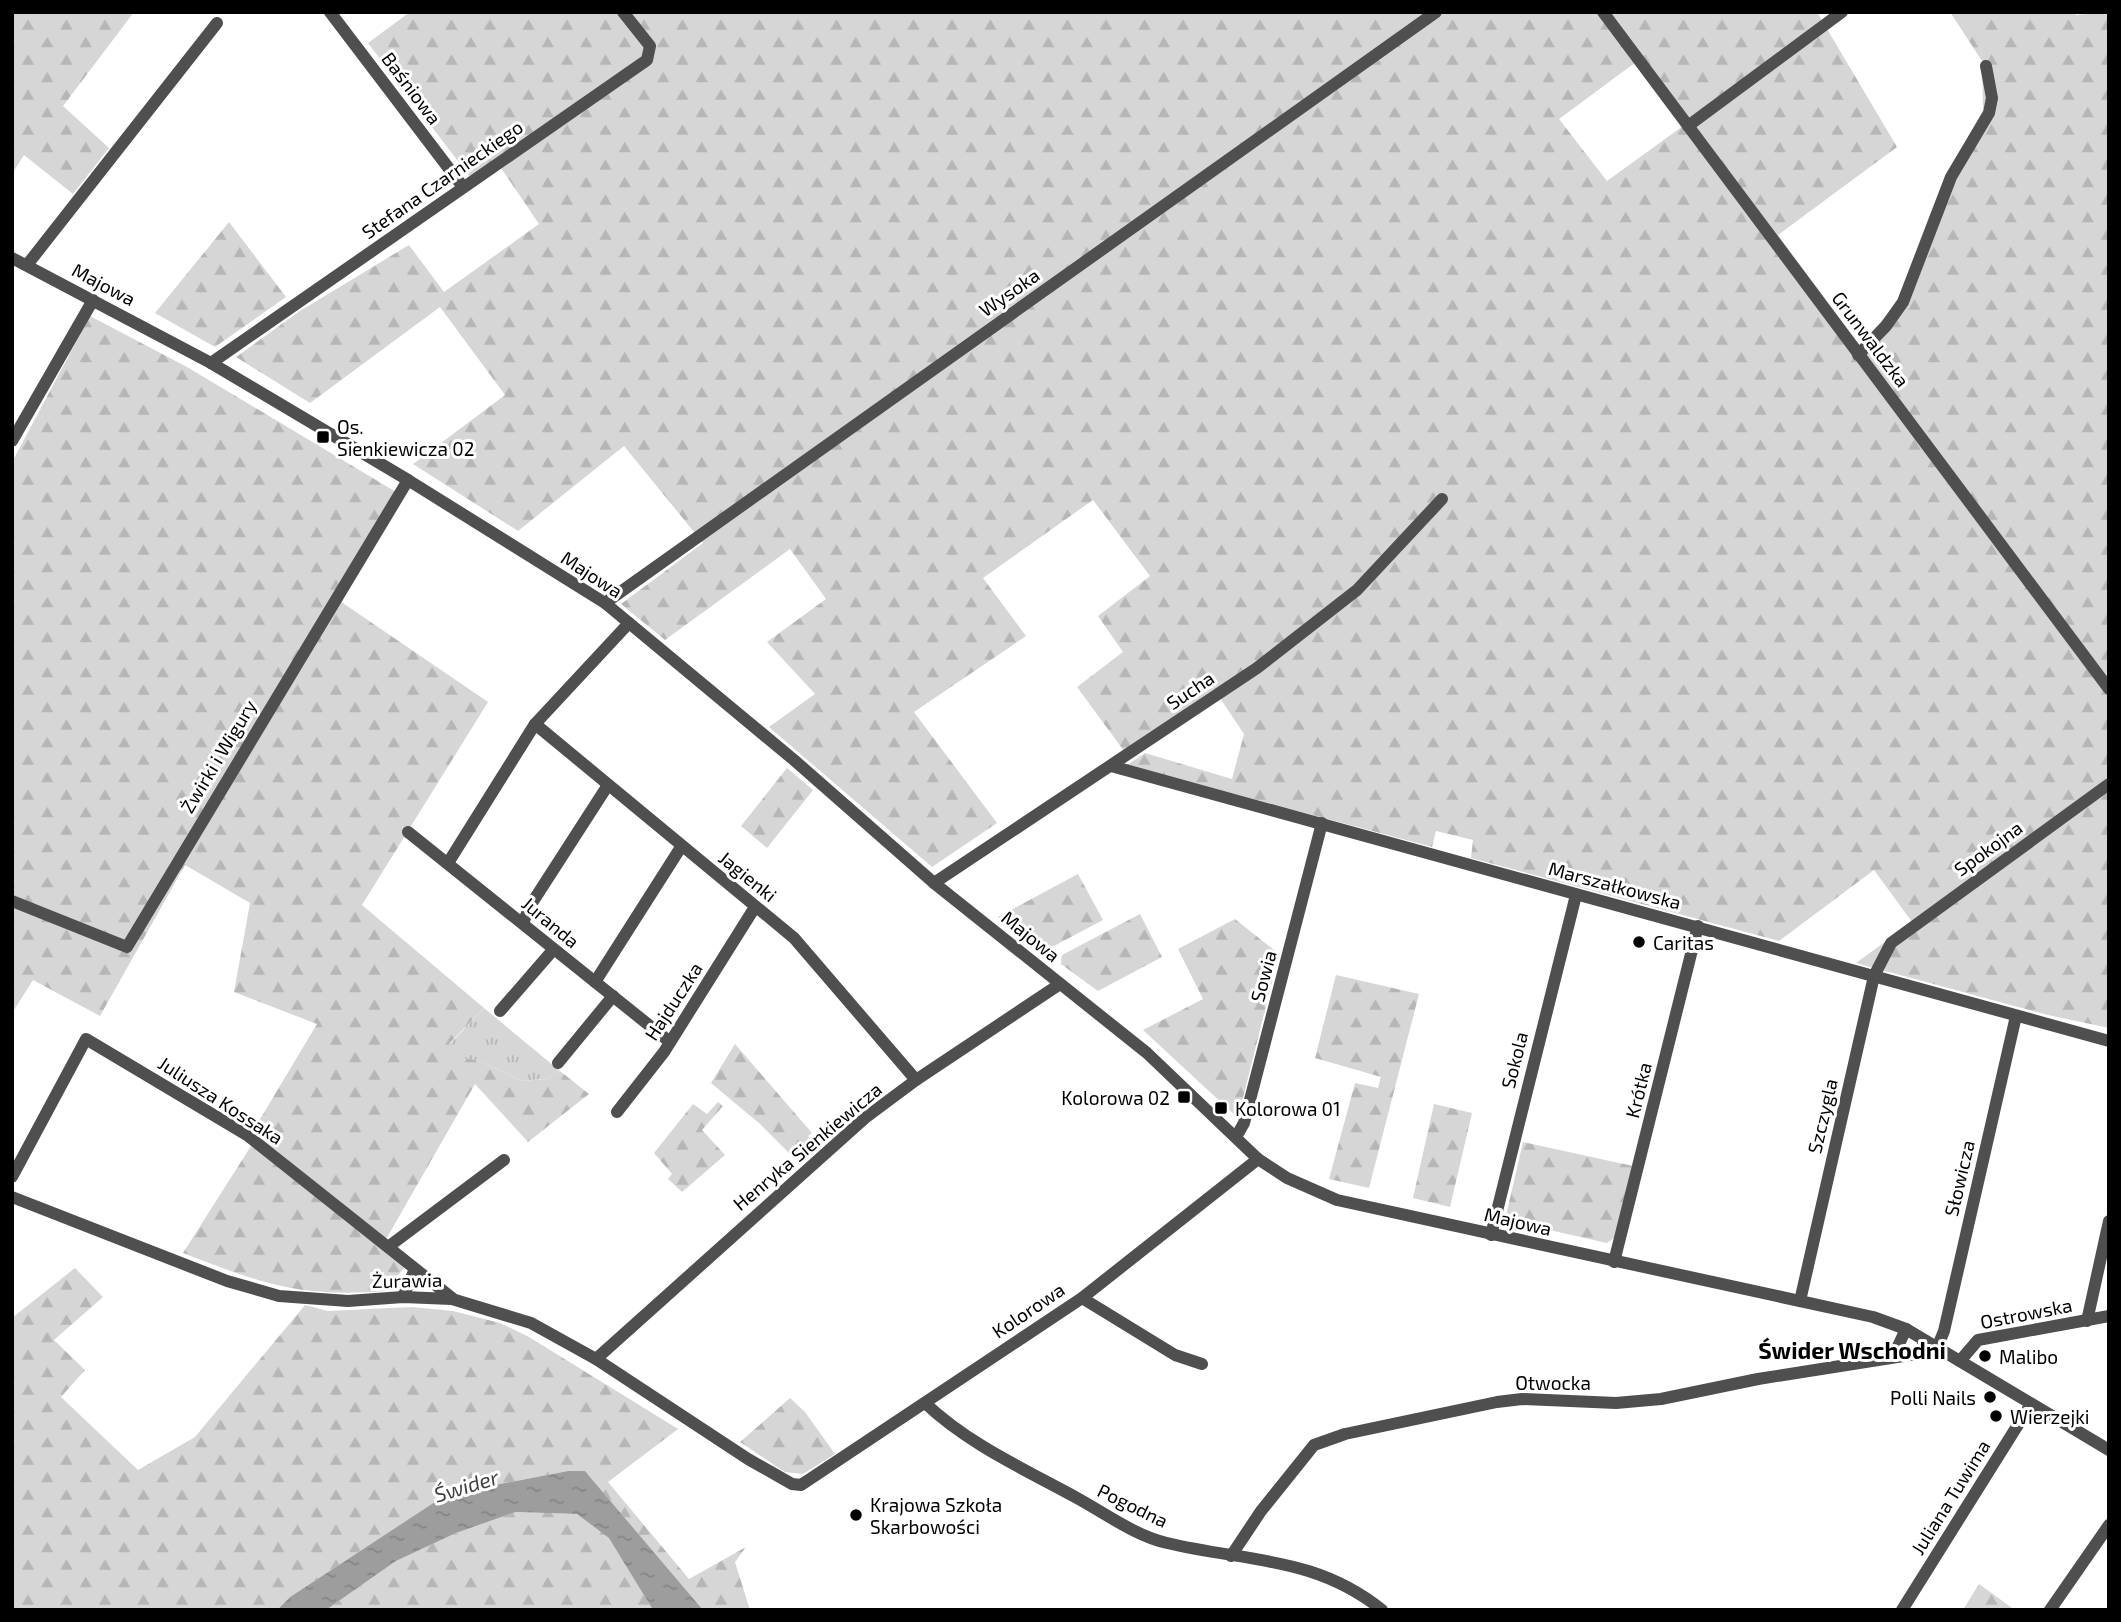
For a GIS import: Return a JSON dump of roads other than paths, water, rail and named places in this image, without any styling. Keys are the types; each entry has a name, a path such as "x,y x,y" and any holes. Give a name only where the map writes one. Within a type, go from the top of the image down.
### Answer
{"street":[{"name":"Baśniowa","path":"330,12 463,187"},
{"name":"Stefana Czarnieckiego","path":"211,363 647,60 650,46 623,12"},
{"name":"Wysoka","path":"605,603 1436,12"},
{"name":"Grunwaldzka","path":"1603,12 2109,689"},
{"path":"1688,127 1842,12"},
{"path":"27,265 217,23"},
{"path":"1858,355 1886,326 1903,302 1951,177 1989,113 1992,98 1986,66"},
{"name":"Majowa","path":"12,258 211,363 408,480 605,603 794,760 934,883 1147,1053 1258,1159 1287,1178 1337,1200 1873,1317 1906,1329 2109,1450"},
{"path":"12,441 93,300"},
{"name":"Żwirki i Wigury","path":"12,901 127,947 408,480"},
{"name":"Sucha","path":"934,883 1256,668 1357,590 1442,499"},
{"path":"448,863 535,724 629,622"},
{"name":"Jagienki","path":"535,724 794,938 916,1080"},
{"name":"Marszałkowska","path":"1111,766 2109,1041"},
{"name":"Spokojna","path":"1891,943 2109,784"},
{"path":"523,923 530,906 608,786"},
{"name":"Sowia","path":"1236,1137 1244,1123 1322,823"},
{"name":"Juranda","path":"408,831 670,1042"},
{"path":"595,982 681,847"},
{"name":"Sokola","path":"1491,1235 1576,895"},
{"name":"Hajduczka","path":"617,1112 670,1042 755,907"},
{"name":"Krótka","path":"1614,1262 1698,926"},
{"name":"Szczygla","path":"1800,1301 1874,976 1891,943"},
{"path":"500,1011 553,950"},
{"name":"Henryka Sienkiewicza","path":"596,1359 865,1118 916,1080 1060,984"},
{"path":"558,1063 613,996"},
{"name":"Słowicza","path":"1932,1345 1944,1331 2016,1016"},
{"name":"Juliusza Kossaka","path":"12,1177 86,1040 247,1135 452,1298"},
{"name":"Kolorowa","path":"811,1480 1082,1298 1258,1159"},
{"path":"388,1247 503,1160"},
{"name":"Żurawia","path":"12,1197 226,1281 279,1296 348,1301 403,1297 452,1298 531,1323 596,1359 780,1478 801,1485 811,1480"},
{"path":"2087,1321 2109,1221"},
{"path":"403,1297 415,1269"},
{"path":"1082,1298 1175,1355 1202,1364"},
{"name":"Ostrowska","path":"1960,1361 1969,1347 1978,1340 2109,1316"},
{"path":"1893,1357 1906,1329"},
{"name":"Otwocka","path":"1231,1556 1261,1511 1314,1445 1345,1434 1522,1399 1616,1402 1661,1399 1758,1379 1916,1354 1932,1345"},
{"name":"Pogodna","path":"925,1403 942,1419 989,1448 1133,1530 1165,1543 1303,1567 1325,1575 1382,1610"},
{"name":"Juliana Tuwima","path":"1902,1610 2031,1404"},
{"path":"2050,1610 2109,1525"}],"water":[{"path":"568,1471 585,1471 703,1610 653,1610 609,1538 577,1514 516,1512 456,1533 396,1561 326,1610 277,1610 290,1597 447,1494"}],"place":[{"name":"Os. Sienkiewicza 02","path":"323,437"},
{"name":"Caritas","path":"1639,942"},
{"name":"Kolorowa 02","path":"1184,1097"},
{"name":"Kolorowa 01","path":"1221,1108"},
{"name":"Malibo","path":"1985,1356"},
{"name":"Polli Nails","path":"1990,1397"},
{"name":"Wierzejki","path":"1996,1416"},
{"name":"Krajowa Szkoła Skarbowości","path":"856,1515"}],"district":[{"name":"Świder Wschodni","path":"1852,1350"}],"water label":[{"name":"Świder","path":"466,1485"}]}
